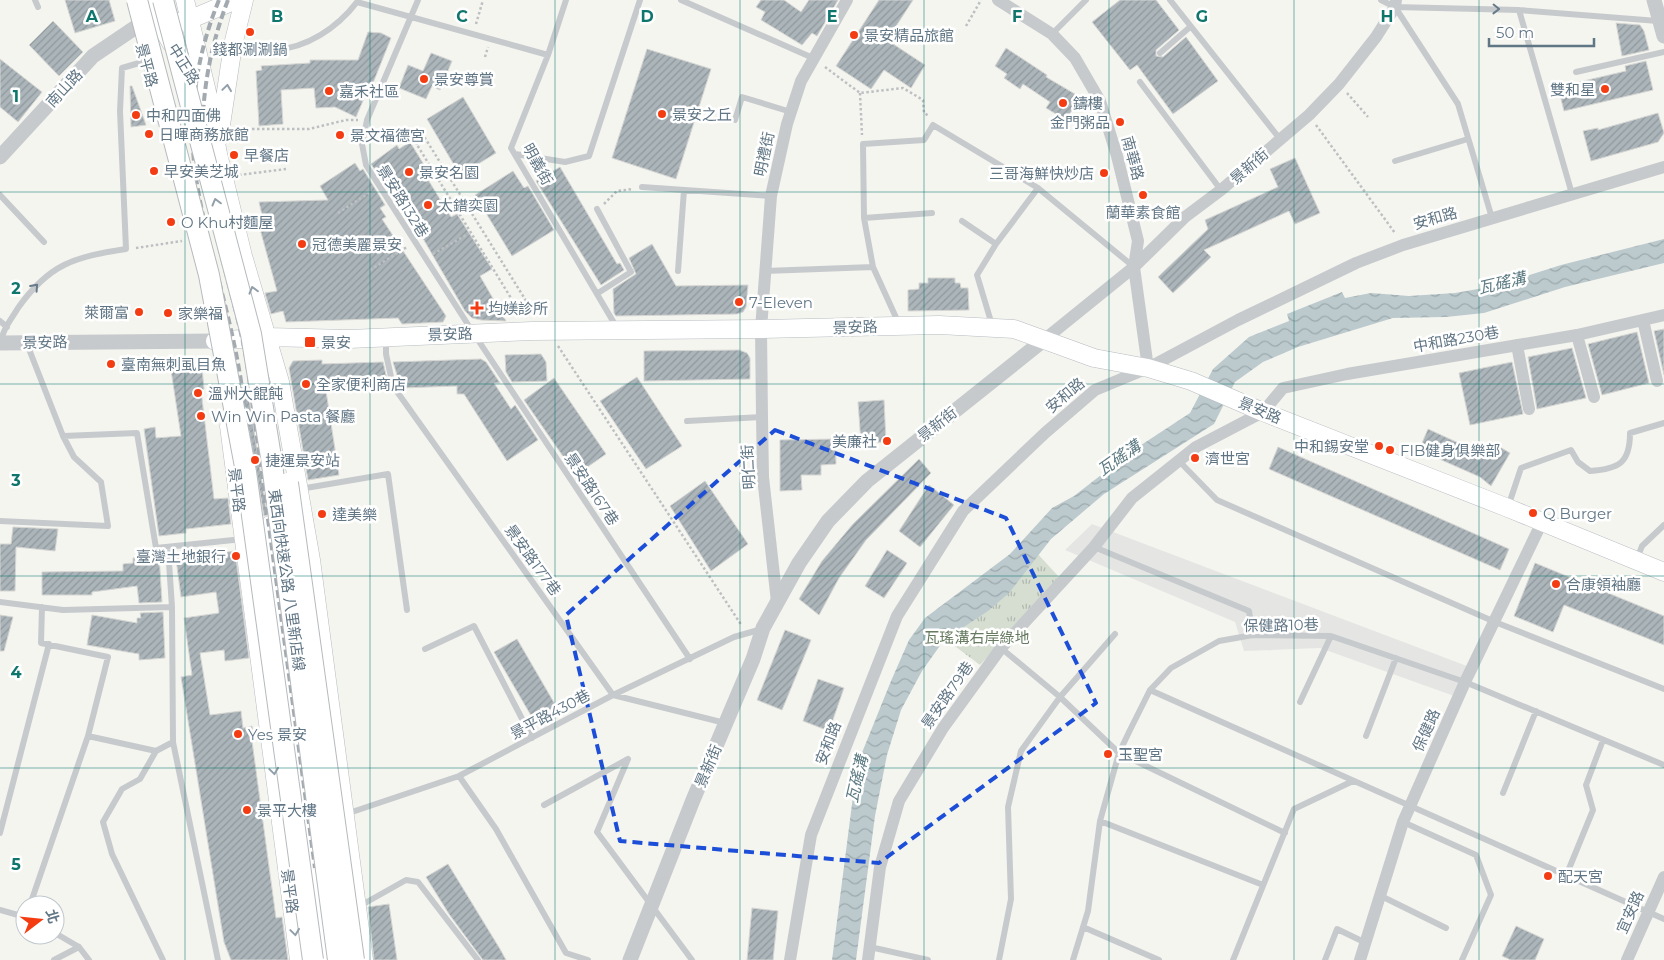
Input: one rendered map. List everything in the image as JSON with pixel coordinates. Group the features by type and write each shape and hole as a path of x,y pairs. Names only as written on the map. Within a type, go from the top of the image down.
{"highway":[{"name":"東西向快速公路 八里新店線","path":"137,0 209,275 246,472 314,960"},
{"name":"東西向快速公路 八里新店線","path":"157,10 259,336 271,457 338,960"},
{"path":"259,336 272,383 314,664 354,960"}],"main road":[{"path":"129,0 136,27"},
{"name":"景平路","path":"174,0 157,10 136,27 194,239 222,372 299,960"},
{"path":"185,0 191,20 218,154 225,176 259,336 280,382 299,489 346,814 356,908 364,960"},
{"name":"景平路","path":"157,10 191,20 236,0"},
{"path":"218,154 233,45 244,0"},
{"name":"中正路","path":"157,10 157,101"},
{"name":"中正路","path":"157,10 208,102"},
{"name":"景安路","path":"215,341 259,336 349,339 386,336 618,330 761,330 900,326 1014,329 1094,358 1148,368 1191,381 1263,412 1508,508 1664,572"},
{"name":"景平路","path":"259,336 253,386 326,960"}],"street":[{"name":"明禮街","path":"761,330 771,196 791,112 801,81 812,58 847,0"},
{"name":"南華路","path":"998,0 1052,34 1074,58 1100,101 1117,156 1138,242 1134,267 1148,368"},
{"path":"1654,0 1662,20 1664,36"},
{"name":"景新街","path":"630,960 763,628 799,563 828,521 867,481 1134,267 1185,217 1221,190 1309,115 1339,84 1376,37 1396,4"},
{"name":"南山路","path":"0,157 93,56 136,27"},
{"name":"安和路","path":"790,960 810,835 897,616 963,511 1045,433 1095,390 1148,368 1238,320 1339,271 1403,245 1664,167"},
{"name":"中和路230巷","path":"1263,412 1283,388 1347,374 1577,335 1664,315"},
{"path":"1643,320 1657,381"},
{"name":"明仁街","path":"761,330 763,477 777,602"},
{"path":"1577,335 1594,397"},
{"name":"景安路","path":"0,345 27,342 215,341"},
{"path":"1517,345 1529,409"},
{"name":"景安路79巷","path":"869,954 880,868 899,801 943,728 1001,648 1094,547 1132,498 1196,446 1263,412"},
{"name":"保健路","path":"1360,960 1364,942 1404,822 1465,682 1542,522"},
{"name":"宜安路","path":"1627,960 1664,877"}],"lane":[{"path":"35,0 38,7"},
{"name":"景安路132巷","path":"418,0 367,120 362,144 366,165 474,334"},
{"name":"明義街","path":"566,0 548,54 511,148 598,293 618,330"},
{"path":"515,154 565,162 589,156 640,0"},
{"path":"681,0 812,58"},
{"path":"1052,34 1086,0"},
{"path":"1170,0 1280,139"},
{"path":"1382,0 1396,4 1662,20"},
{"path":"233,45 272,50 292,47 316,37 344,19 357,2 548,54"},
{"path":"1396,4 1458,104 1492,218"},
{"path":"1519,10 1572,194"},
{"path":"1160,53 1190,27"},
{"path":"1576,72 1664,52"},
{"path":"0,345 7,327 32,289 47,274 77,260 126,249 120,111 122,68 146,61"},
{"path":"1140,82 1221,190"},
{"path":"735,120 742,98 791,112"},
{"path":"900,326 873,267 864,218 863,144 924,140 932,125 1038,188 1134,267"},
{"path":"1395,161 1468,139"},
{"path":"642,187 771,196"},
{"path":"992,327 976,275 996,244 1038,188"},
{"path":"678,270 684,190"},
{"path":"0,195 44,242"},
{"path":"598,209 631,272 598,293"},
{"path":"864,218 932,213"},
{"path":"962,221 996,244"},
{"path":"237,230 258,224"},
{"path":"765,271 873,267"},
{"path":"0,321 7,327"},
{"name":"景安路167巷","path":"474,334 690,658"},
{"name":"景安路177巷","path":"386,336 386,354 393,386 613,695"},
{"path":"0,522 108,526 101,482 74,457 63,436 27,342"},
{"path":"687,421 762,417"},
{"path":"1508,508 1510,496 1521,468 1571,450 1578,462 1590,472 1606,470 1622,463 1630,449 1630,433 1664,423"},
{"path":"63,436 137,432 156,548 243,539"},
{"path":"1179,461 1217,500 1495,622 1664,689"},
{"path":"299,489 388,474 407,610"},
{"path":"1636,562 1642,546 1664,525"},
{"path":"1094,547 1249,611 1254,635"},
{"path":"168,548 172,607 173,742 218,960"},
{"path":"0,602 63,610 172,607"},
{"path":"33,895 88,736 108,657 41,643 42,607"},
{"path":"425,649 474,626 532,738"},
{"name":"景平路430巷","path":"346,814 458,776 613,695 690,658 746,633 763,628"},
{"path":"999,960 1011,899 1008,807 1022,751 1060,697 1115,634"},
{"name":"保健路10巷","path":"1073,960 1088,911 1100,821 1119,753 1150,690 1170,668 1218,641 1254,635 1331,636 1465,682 1664,765"},
{"path":"1300,702 1331,636"},
{"path":"0,833 49,644"},
{"path":"1001,648 1060,697 1119,753 1285,833"},
{"path":"1366,736 1396,658"},
{"path":"1150,690 1648,911 1664,920"},
{"path":"613,695 726,724"},
{"path":"1504,793 1536,712"},
{"path":"88,736 156,751"},
{"path":"1566,876 1593,810 1586,784 1603,740"},
{"path":"163,960 112,854 102,822 122,789 140,779 156,751 173,742"},
{"path":"544,805 628,759 597,832 692,960"},
{"path":"458,776 496,829 566,953 588,960"},
{"path":"1233,960 1294,809 1354,781"},
{"path":"1100,821 1263,885"},
{"path":"1404,822 1476,855 1491,895 1462,960"},
{"path":"356,908 406,880 418,882 478,960"},
{"path":"1379,895 1446,928"},
{"path":"0,910 15,914"},
{"path":"1083,927 1159,960"},
{"path":"1325,960 1337,929 1364,942"},
{"path":"65,939 79,947 89,960"},
{"path":"54,960 79,947"},
{"path":"869,954 928,960"}],"path":[{"path":"474,33 483,0"},
{"path":"966,26 981,0"},
{"path":"812,58 860,93 903,88 923,100 924,112 934,120 932,125"},
{"path":"1339,84 1368,117"},
{"path":"860,93 863,144"},
{"path":"1309,115 1403,245"},
{"path":"220,129 309,129 346,120 367,120"},
{"path":"362,144 408,130 541,332 746,633"},
{"path":"416,144 425,138 533,312"},
{"path":"225,176 286,169"},
{"path":"338,214 379,186"},
{"path":"598,209 617,191 642,187"},
{"path":"425,258 468,234"},
{"path":"126,249 194,239"},
{"path":"370,270 415,242"}],"highlighted area":[{"path":"775,430 1006,518 1096,703 879,863 620,841 566,615"}],"shaded area":[{"path":"1092,524 1467,666 1454,696 1320,648 1244,651 1235,622 1065,550"}],"green space":[{"name":"瓦瑤溝右岸綠地","path":"1036,552 1059,577 980,665 944,638"}],"water":[{"name":"瓦磘溝","path":"1664,239 1664,263 1565,287 1484,313 1446,317 1393,318 1298,347 1263,362 1235,382 1214,424 1104,494 1051,539 1009,593 988,611 944,640 922,671 901,710 887,755 875,816 856,960 832,960 857,765 909,640 925,618 1010,554 1052,508 1074,496 1132,451 1190,413 1213,369 1249,337 1289,321 1287,314 1342,292 1345,298 1371,293 1409,296 1455,293 1495,286 1561,265"}],"building":[{"path":"65,0 109,0 115,21 75,33"},
{"path":"761,0 784,0 801,12 809,0 838,0 817,36 812,33 802,45 761,20 765,12 756,7"},
{"path":"879,0 913,0 887,40 925,65 911,88 884,70 871,89 836,66"},
{"path":"1120,0 1156,0 1179,30 1156,50 1156,56 1163,57 1186,37 1218,81 1173,114 1137,65 1130,70 1092,22"},
{"path":"53,21 83,52 59,76 29,45"},
{"path":"1616,23 1640,25 1644,31 1649,50 1622,56"},
{"name":"嘉禾社區","path":"368,32 381,33 391,38 373,83 371,82 356,117 335,107 316,108 314,88 281,90 283,124 259,126 256,71 262,70 261,66 310,63 310,60 358,60"},
{"path":"1006,48 1047,75 1046,77 1080,97 1066,120 1046,108 1050,102 1023,84 1020,89 1004,78 1007,74 995,66"},
{"name":"景安之丘","path":"647,49 711,69 676,179 612,158"},
{"name":"景安尊賞","path":"431,53 452,61 440,90 432,86 426,99 399,88 408,65 423,71"},
{"path":"0,59 42,92 18,122 0,107"},
{"name":"雙和星","path":"1646,61 1653,90 1564,111 1558,87 1626,71 1625,66"},
{"name":"中和四面佛","path":"130,86 132,86 146,125 131,127"},
{"path":"463,97 496,153 460,175 427,119"},
{"path":"1658,113 1664,133 1658,142 1591,161 1583,131 1598,128 1598,130"},
{"path":"410,142 426,168 422,170 451,217 457,214 492,269 480,276 506,321 472,318 465,311 421,235 429,231 405,192 394,199 371,164 397,145 399,149"},
{"path":"1295,158 1320,213 1295,224 1289,211 1204,250 1211,257 1173,293 1158,277 1208,229 1205,220 1278,187 1270,169"},
{"path":"355,163 360,171 363,169 385,205 380,208 386,217 382,219 446,316 443,322 402,324 398,318 286,322 283,311 271,314 265,293 277,291 260,229 263,223 257,219 263,219 259,202 328,200 320,186"},
{"path":"560,167 617,264 620,263 624,270 601,285 536,181"},
{"path":"513,171 524,188 528,186 554,230 512,256 475,195"},
{"path":"652,244 676,286 748,285 746,307 743,312 737,314 616,316 614,313 613,289 636,274 629,258"},
{"path":"928,278 955,278 955,283 960,283 961,288 968,288 969,310 908,311 908,290 919,289 919,283 928,283"},
{"path":"1664,329 1664,375 1654,331"},
{"path":"1637,332 1649,383 1602,395 1588,344"},
{"path":"1572,348 1586,398 1537,409 1528,357"},
{"path":"739,350 747,353 750,358 750,379 644,381 644,351"},
{"path":"541,354 546,362 547,381 512,382 506,372 505,355"},
{"path":"481,359 486,362 500,383 494,383 511,409 515,405 538,440 507,461 464,394 457,394 457,386 401,388 393,362"},
{"path":"322,360 322,364 383,362 389,388 326,391 339,475 308,480 289,368 293,361"},
{"path":"1512,362 1523,414 1470,425 1459,373"},
{"path":"202,367 204,389 201,390 214,499 228,498 231,524 186,529 186,533 159,536 144,429 155,427 156,438 181,436 171,370"},
{"path":"637,377 682,446 646,469 600,401"},
{"path":"554,378 606,454 576,475 524,400"},
{"path":"248,392 267,515 264,516 243,393"},
{"path":"884,400 886,442 861,443 858,402"},
{"path":"1428,429 1491,458 1498,446 1510,453 1491,486 1480,477 1419,450"},
{"path":"835,439 836,464 821,465 821,475 801,475 802,490 780,491 780,440"},
{"path":"1278,447 1509,549 1500,570 1269,469"},
{"path":"919,459 931,473 866,540 839,578 819,615 799,599 822,561 853,524"},
{"path":"705,481 748,544 711,571 670,506"},
{"path":"929,485 954,505 920,547 899,531"},
{"path":"13,527 58,529 55,551 16,547 15,591 0,591 0,544 11,544"},
{"path":"887,550 907,563 884,598 865,586"},
{"path":"235,551 249,658 225,661 224,650 200,653 210,715 241,711 243,728 252,726 254,741 252,741 276,918 282,917 288,960 231,960 224,942 181,677 192,675 184,618 219,613 216,592 181,597 176,559"},
{"path":"159,554 162,602 139,603 137,586 92,592 92,595 42,595 42,572 123,571 123,564 133,563 133,558"},
{"name":"合康領袖廳","path":"1535,563 1664,616 1664,645 1564,605 1553,632 1514,616"},
{"path":"163,612 165,658 139,660 139,654 87,645 92,615 137,623 137,618 141,618 140,613"},
{"path":"0,615 13,617 4,651 0,651"},
{"path":"785,630 811,640 782,710 757,700"},
{"path":"517,639 556,706 533,719 494,652"},
{"path":"818,679 844,688 829,731 803,721"},
{"path":"448,864 506,960 483,960 449,914 426,877"},
{"path":"389,904 397,960 374,960 368,907"},
{"path":"752,908 778,911 773,960 747,960"},
{"path":"1516,926 1544,939 1535,960 1511,960 1502,956"}],"railway":[{"path":"219,0 204,43 199,65 193,110 193,155 206,231 238,361 320,960"},
{"path":"228,0 213,47 208,72 203,121 204,170 212,216 247,363 315,868"}],"place":[{"name":"錢都涮涮鍋","path":"250,32"},
{"name":"景安精品旅館","path":"854,35"},
{"name":"景安尊賞","path":"424,79"},
{"name":"雙和星","path":"1605,89"},
{"name":"嘉禾社區","path":"329,91"},
{"name":"鑄樓","path":"1063,103"},
{"name":"景安之丘","path":"662,114"},
{"name":"中和四面佛","path":"136,115"},
{"name":"金門粥品","path":"1120,122"},
{"name":"日暉商務旅館","path":"149,134"},
{"name":"景文福德宮","path":"340,135"},
{"name":"早餐店","path":"234,155"},
{"name":"早安美芝城","path":"154,171"},
{"name":"景安名園","path":"409,172"},
{"name":"三哥海鮮快炒店","path":"1104,173"},
{"name":"蘭華素食館","path":"1143,195"},
{"name":"太鐠奕園","path":"428,205"},
{"name":"O Khu村麵屋","path":"171,222"},
{"name":"冠德美麗景安","path":"302,244"},
{"name":"7-Eleven","path":"739,302"},
{"name":"均媄診所","path":"477,308"},
{"name":"萊爾富","path":"139,312"},
{"name":"家樂福","path":"168,313"},
{"name":"景安","path":"310,342"},
{"name":"臺南無刺虱目魚","path":"111,364"},
{"name":"全家便利商店","path":"306,384"},
{"name":"溫州大餛飩","path":"198,393"},
{"name":"Win Win Pasta 餐廳","path":"201,416"},
{"name":"美廉社","path":"887,441"},
{"name":"中和錫安堂","path":"1379,446"},
{"name":"FIB健身俱樂部","path":"1390,450"},
{"name":"濟世宮","path":"1195,458"},
{"name":"捷運景安站","path":"255,460"},
{"name":"Q Burger","path":"1533,513"},
{"name":"達美樂","path":"322,514"},
{"name":"臺灣土地銀行","path":"236,556"},
{"name":"合康領袖廳","path":"1556,584"},
{"name":"Yes 景安","path":"238,734"},
{"name":"玉聖宮","path":"1108,754"},
{"name":"景平大樓","path":"247,810"},
{"name":"配天宮","path":"1548,876"}]}
